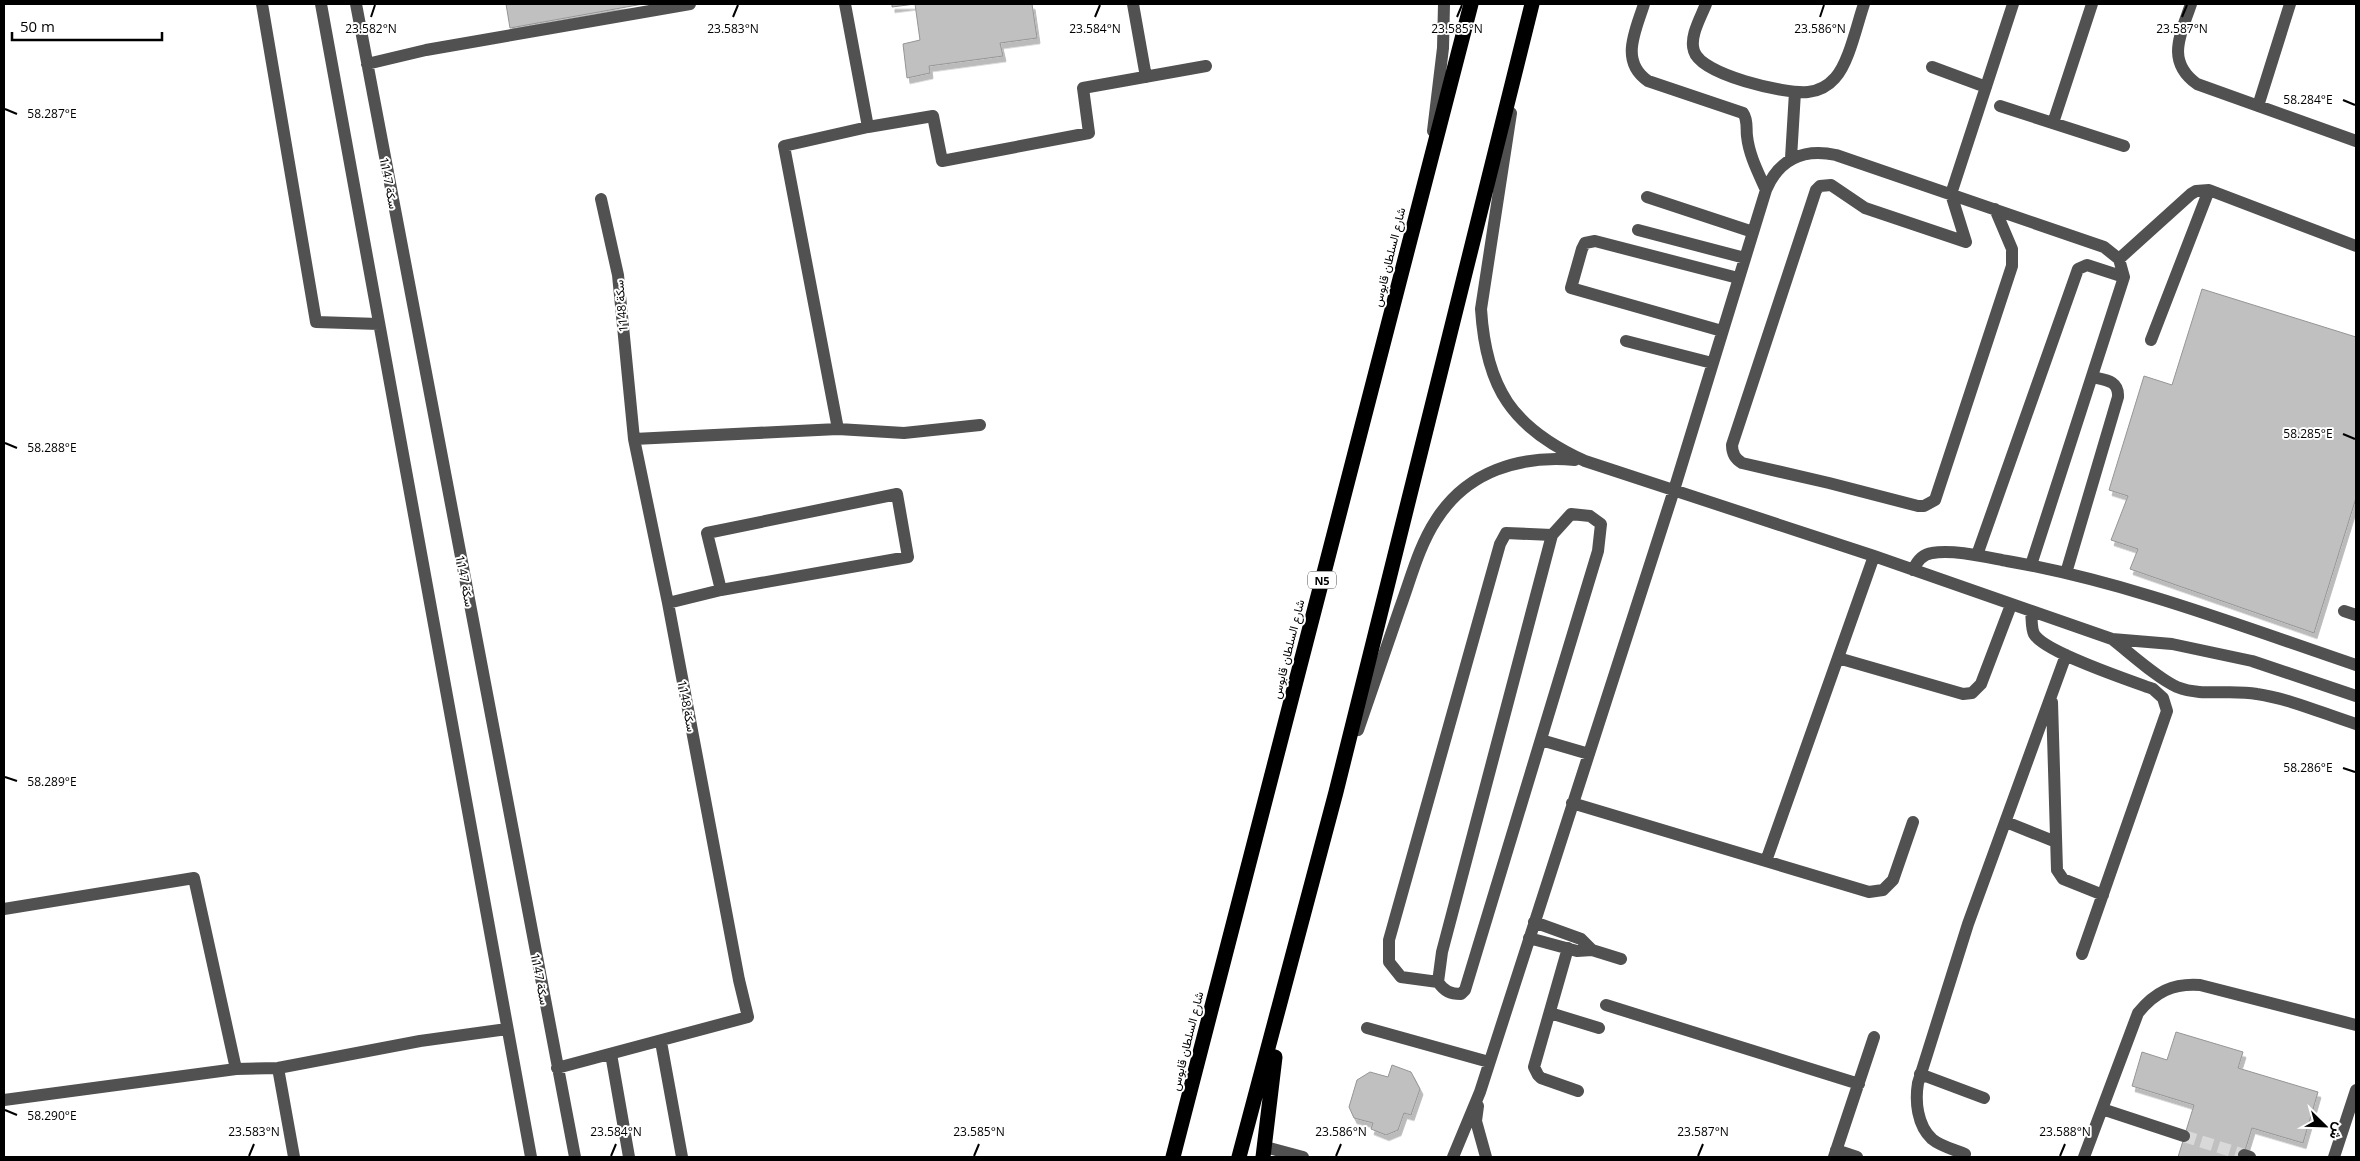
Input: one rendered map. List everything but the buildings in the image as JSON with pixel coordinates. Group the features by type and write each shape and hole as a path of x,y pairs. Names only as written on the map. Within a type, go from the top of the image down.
{"highway":[{"name":"شارع السلطان قابوس","path":"1173,1157 1471,4"},
{"path":"1239,1157 1280,1009 1336,792 1532,4"},
{"path":"1264,1152 1280,1009"}],"street":[{"path":"262,4 316,322 379,324"},
{"path":"321,4 531,1157"},
{"name":"سكة 1147","path":"356,4 575,1157"},
{"path":"367,64 426,50 690,4"},
{"path":"845,4 868,127"},
{"path":"1133,4 1146,77"},
{"path":"1428,166 1443,48 1444,4"},
{"path":"1644,4 1631,47 1632,60 1637,72 1648,80 1743,112 1751,156 1766,190"},
{"path":"1706,4 1692,43 1695,55 1699,61 1754,84 1795,92 1817,90 1835,78 1843,65 1864,4"},
{"path":"1995,209 2012,249 2012,266 1938,494 1930,504 1918,506 1742,463 1737,460 1732,450 1733,439 1813,194 1820,186 1830,185 1864,208 1966,242 1951,194 2013,4"},
{"path":"2053,123 2092,4"},
{"path":"2191,4 2177,49 2178,58 2184,72 2197,84 2356,141"},
{"path":"2258,106 2290,4"},
{"path":"1522,46 1481,309 1483,342 1491,373 1507,402 1528,428 1554,447 1584,461 1874,556 2112,639 2172,644 2252,661 2356,696"},
{"path":"838,429 784,146 868,127 933,116 942,161 1089,133 1083,88 1206,66"},
{"path":"1932,67 1986,87"},
{"path":"1791,158 1795,92"},
{"path":"2000,106 2124,146"},
{"path":"1453,1157 1480,1092 1674,490 1766,190 1779,168 1791,158 1806,153 1821,152 1836,155 2104,248 2119,259 2124,277 2031,565"},
{"path":"2151,340 2209,190"},
{"path":"2119,259 2191,194 2196,191 2209,190 2356,246"},
{"path":"1647,197 1753,232"},
{"name":"سكة 1148","path":"557,1068 661,1042 748,1017 737,970 668,603 634,440 618,275 601,199"},
{"path":"1638,230 1745,258"},
{"path":"1722,331 1570,288 1585,243 1595,241 1738,278"},
{"path":"1977,555 2078,269 2087,265 2124,277"},
{"path":"1626,341 1712,363"},
{"path":"2066,573 2118,397 2117,389 2112,382 2092,377"},
{"path":"634,440 838,429 904,433 980,425"},
{"path":"1336,792 1421,549 1436,519 1458,493 1486,474 1517,462 1551,458 1584,461"},
{"path":"668,603 721,590 908,557 897,494 707,533 721,590"},
{"path":"1571,514 1590,516 1602,524 1598,551 1541,740 1465,990 1461,994 1453,994 1442,989 1438,982 1442,952 1552,535 1571,514"},
{"path":"1438,982 1401,977 1389,962 1389,940 1500,544 1506,533 1552,535"},
{"path":"1913,570 1920,558 1932,553 1977,555 2031,565 2124,586 2356,664"},
{"path":"1766,861 1874,556"},
{"path":"1838,658 1963,694 1972,693 1980,684 2011,605"},
{"path":"2031,611 2034,635 2038,640 2066,655 2153,690 2163,698 2167,711 2082,954"},
{"path":"2344,611 2356,615"},
{"path":"2112,639 2158,676 2186,690 2242,692 2269,696 2356,724"},
{"path":"1965,1154 1933,1140 1923,1125 1917,1100 1920,1074 1968,924 2066,655"},
{"path":"2052,696 2056,842 2059,875 2063,879 2104,895"},
{"path":"1541,740 1589,754"},
{"path":"1572,804 1869,892 1876,892 1889,886 1893,880 1913,822"},
{"path":"2006,822 2056,842"},
{"path":"4,909 194,878 236,1069"},
{"path":"1534,922 1581,939 1592,950"},
{"path":"1529,938 1582,951 1592,950 1621,959"},
{"path":"1568,948 1535,1062 1535,1071 1541,1078 1578,1091"},
{"path":"2084,1157 2138,1013 2154,995 2176,986 2200,985 2356,1025"},
{"path":"1606,1006 1859,1084"},
{"path":"1550,1013 1599,1028"},
{"path":"4,1100 236,1069 278,1068 420,1041 507,1028"},
{"path":"1367,1028 1489,1062"},
{"path":"1857,1157 1835,1154 1874,1038"},
{"path":"661,1042 682,1157"},
{"path":"611,1054 628,1157"},
{"path":"278,1068 294,1157"},
{"path":"1920,1074 1984,1098"},
{"path":"2334,1157 2356,1090"},
{"path":"1480,1092 1476,1121 1486,1157"},
{"path":"2102,1109 2184,1136"},
{"path":"1264,1152 1303,1157"}],"tunnel":[{"path":"2184,1136 2244,1155"}]}
